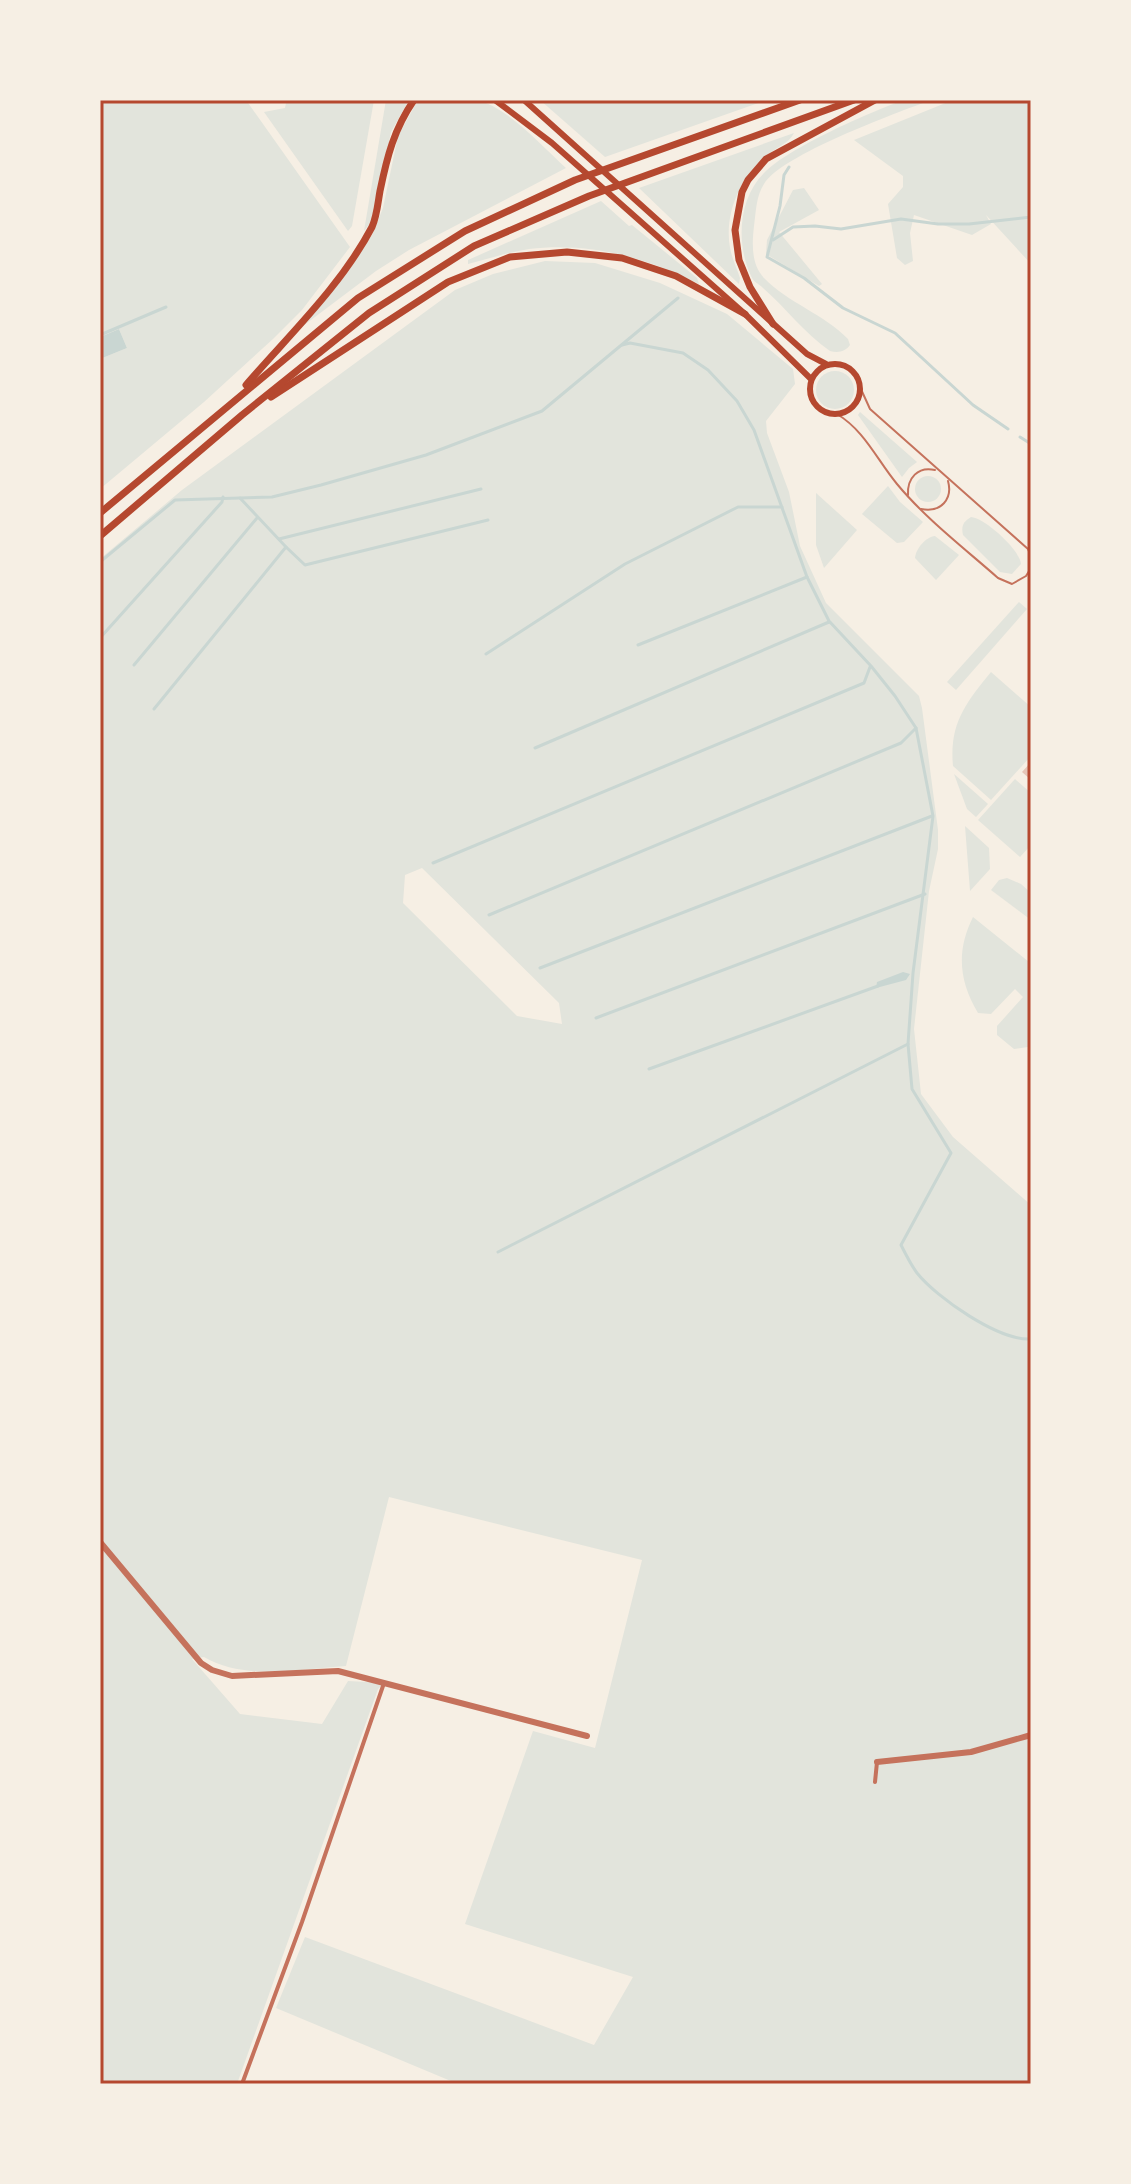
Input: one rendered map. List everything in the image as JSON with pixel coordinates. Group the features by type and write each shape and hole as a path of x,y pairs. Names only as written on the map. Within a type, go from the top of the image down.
{"highway":[{"path":"232,401 316,305 374,224 390,144 399,122 414,100"},
{"path":"100,513 358,298 465,231 575,180 800,100"},
{"path":"100,536 242,415 369,313 474,246 589,196 854,100"},
{"path":"773,324 750,287 739,260 735,230 742,192 766,159 875,100"},
{"path":"242,415 448,282 510,257 567,252 622,258 676,276 745,314"}],"main road":[{"path":"495,100 552,143 745,314 811,379"},
{"path":"524,100 807,354 826,364 838,363 853,370 860,396 854,406 837,414 820,410 809,392 811,379 826,364"}],"street":[{"path":"100,1542 201,1663 212,1670 232,1676 338,1671 587,1736"},
{"path":"242,2084 302,1922 384,1683"},
{"path":"875,1782 877,1762 971,1752 1031,1735"}],"lane":[{"path":"860,387 870,409 1028,549 1031,556"},
{"path":"837,414 855,425 920,509 998,578 1012,584 1026,576 1031,568"},
{"path":"909,496 911,478 918,471 928,468 938,470"},
{"path":"920,509 936,509 948,499 950,491 945,477"}],"shaded area":[{"path":"468,99 487,103 524,128 566,168 409,250 299,329 350,268 372,235 383,208 398,136 418,100"},
{"path":"100,100 246,100 350,247 302,310 273,339 100,489 100,359 127,348 119,329 100,337"},
{"path":"297,100 374,100 352,226 348,231 264,112 285,108 286,103"},
{"path":"386,100 409,100 391,132 373,219 364,231"},
{"path":"540,100 767,100 605,157"},
{"path":"904,100 931,100 841,136 792,160 764,184 759,194 753,240 757,266 774,287 828,322 848,339 850,345 846,349 830,351 752,278 743,250 745,209 755,184 776,163 830,132"},
{"path":"953,100 1031,100 1031,264 986,215 991,224 972,235 914,215 910,233 913,261 905,265 897,258 888,204 903,187 903,176 854,140"},
{"path":"794,133 756,166 736,198 729,222 729,235 739,284 639,188"},
{"path":"804,188 819,210 779,232 822,284 819,286 766,254 767,240 793,190"},
{"path":"601,201 697,278 699,284 638,259 574,248 529,249 468,264 468,260"},
{"path":"545,261 595,263 660,283 727,314 793,369 795,384 766,421 767,433 789,492 800,546 826,603 919,696 938,830 914,1029 921,1094 953,1137 1031,1205 1031,2084 458,2084 276,2008 305,1937 594,2045 633,1977 465,1924 533,1731 595,1748 642,1560 389,1497 346,1666 273,1672 237,1669 204,1657 192,1659 240,1714 322,1724 348,1681 384,1683 378,1689 237,2084 100,2084 100,559 182,490 455,290 493,274","holes":["422,868 559,1003 562,1024 517,1016 403,903 405,875"]},
{"path":"119,329 127,348 100,359 100,337"},
{"path":"835,371 848,377 854,390 848,403 835,409 822,403 816,390 822,377"},
{"path":"860,412 917,462 902,477 858,415"},
{"path":"928,476 937,480 941,489 937,498 928,502 919,498 915,489 919,480"},
{"path":"888,486 900,502 923,522 904,542 897,543 862,514"},
{"path":"816,493 857,530 824,568 816,545"},
{"path":"971,517 993,529 1015,551 1021,564 1012,574 1000,572 963,535 963,524"},
{"path":"935,536 959,555 936,580 915,558 922,544"},
{"path":"1019,602 1027,609 956,690 947,682"},
{"path":"991,672 1031,707 1031,756 991,800 953,766 952,751 961,715"},
{"path":"954,774 988,804 976,817 967,809"},
{"path":"1015,779 1031,793 1031,845 1020,857 978,820"},
{"path":"965,826 989,848 990,869 970,891"},
{"path":"1007,878 1031,893 1031,920 991,890 999,880"},
{"path":"973,917 1031,961 1031,1044 1028,1047 1014,1049 997,1035 997,1026 1023,997 1015,989 991,1014 978,1013 972,1001 964,978 962,954"},
{"path":"903,972 910,974 906,980 876,988 877,982"}],"building":[{"path":"1031,762 1031,780 1022,772"}],"waterway":[{"path":"789,167 784,175 767,257 804,278 843,308 895,333 973,405 1008,429"},
{"path":"773,240 793,227 841,229 901,219 969,224 1031,217"},
{"path":"100,562 175,500 272,497 426,455 542,411 678,298"},
{"path":"100,335 166,307"},
{"path":"622,345 630,343 683,353 708,370 737,401 754,430 807,577 829,621 871,666 916,728 933,816 913,973 908,1044 912,1089 951,1153 901,1245 917,1273 953,1305 1002,1333 1031,1339"},
{"path":"1020,437 1031,444"},
{"path":"279,539 481,489"},
{"path":"100,638 222,502 223,497"},
{"path":"154,709 286,547 240,498"},
{"path":"486,654 625,564 738,507 782,507"},
{"path":"134,665 257,518"},
{"path":"286,547 305,565 488,520"},
{"path":"638,645 807,577"},
{"path":"535,748 829,622"},
{"path":"433,863 864,683 870,667"},
{"path":"489,915 901,743 916,728"},
{"path":"540,968 932,816"},
{"path":"596,1018 925,894"},
{"path":"649,1069 878,986"},
{"path":"498,1252 908,1044"}]}
